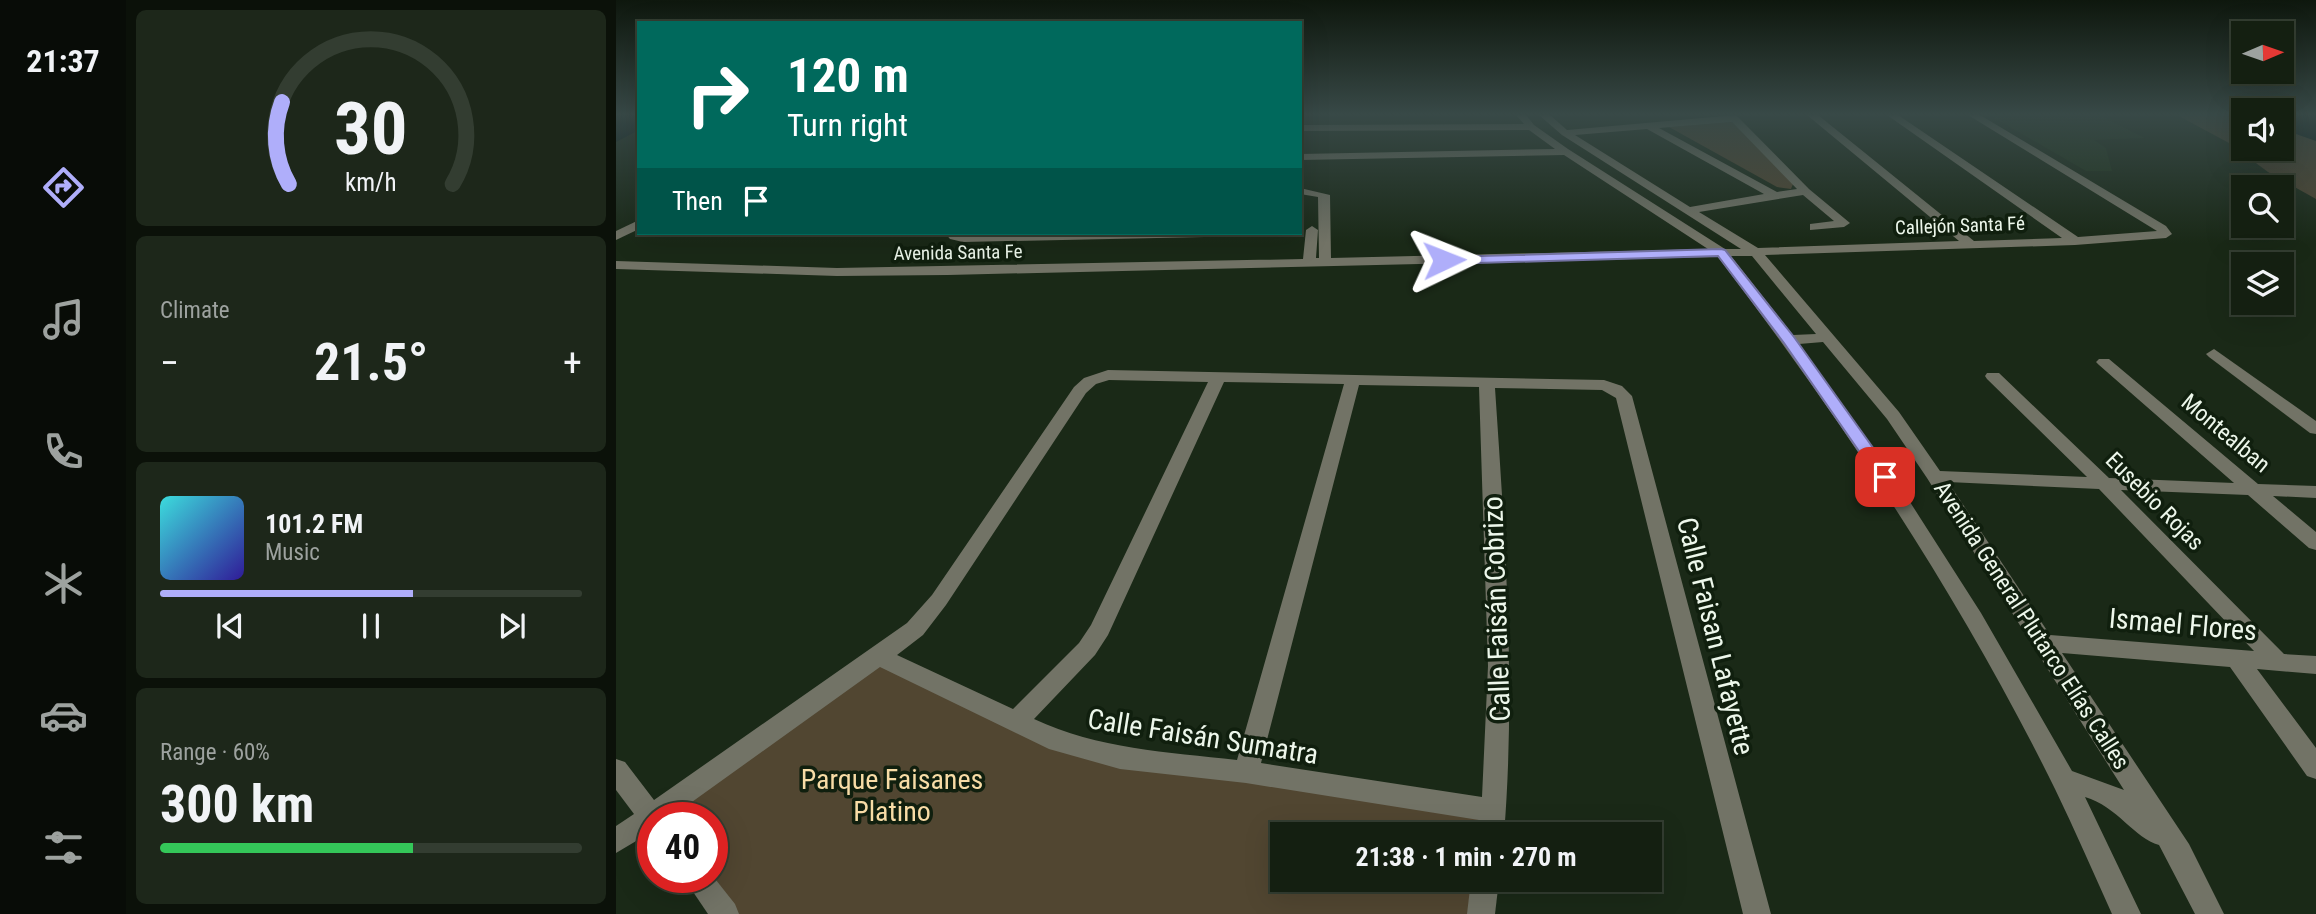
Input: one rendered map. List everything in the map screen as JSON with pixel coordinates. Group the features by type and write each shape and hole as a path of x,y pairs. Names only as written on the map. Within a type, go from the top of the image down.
{"street":[{"name":"Avenida General Plutarco Elías Calles","path":"1575,158 1721,252 1789,340 1892,488 1973,619 2064,781 2127,914"},
{"name":"Avenida General Plutarco Elías Calles","path":"1603,158 1755,252 1893,416 2179,853 2210,914"},
{"path":"1706,158 1774,195"},
{"path":"1772,158 1805,191 1843,223 1814,227"},
{"path":"1864,158 1970,244"},
{"path":"1954,158 2074,241"},
{"name":"Callejón Santa Fé","path":"1721,252 2074,241 2166,234 2162,229 2044,158"},
{"path":"1302,191 1324,195 1313,230 1309,262"},
{"path":"1690,210 1805,191"},
{"path":"616,236 637,225"},
{"path":"1313,230 1325,262"},
{"name":"Avenida Santa Fe","path":"616,265 887,272 1721,252"},
{"path":"1789,340 1829,337"},
{"path":"2214,354 2316,429"},
{"name":"Montealban","path":"2104,362 2316,543"},
{"path":"674,802 915,629 939,600 1080,390 1090,381 1108,375 1487,382"},
{"name":"Eusebio Rojas","path":"1993,376 2104,483 2279,663"},
{"path":"1016,722 1087,649 1100,629 1218,377"},
{"path":"1246,772 1353,379"},
{"name":"Calle Faisan Lafayette","path":"1487,382 1604,384 1616,388 1624,396 1757,914"},
{"name":"Calle Faisán Cobrizo","path":"1487,382 1501,741 1492,822"},
{"path":"1934,476 2316,492"},
{"name":"Ismael Flores","path":"2044,643 2316,665"},
{"name":"Calle Faisán Sumatra","path":"879,656 1058,742 1120,758 1246,772 1487,822"},
{"path":"2237,659 2316,768"},
{"path":"616,771 640,802"},
{"path":"2064,781 2094,786 2116,797 2179,853"},
{"path":"616,841 637,828"},
{"path":"1481,914 1484,892"},
{"path":"709,893 725,914"}],"shaded area":[{"path":"2063,158 2109,158 2112,171 2086,171"}],"green space":[{"path":"1724,158 1767,158 1793,184 1791,189 1777,187"},
{"path":"2294,158 2316,158 2316,199 2294,187 2294,175 2273,175 2253,161 2294,161"},
{"name":"Parque Faisanes Platino","path":"879,656 1058,742 1494,811 1493,822 1270,822 1270,892 1483,892 1480,914 725,914 718,893 728,893 728,802 673,802"}],"route":[{"path":"1444,260 1721,252 1789,340 1885,477"}]}
